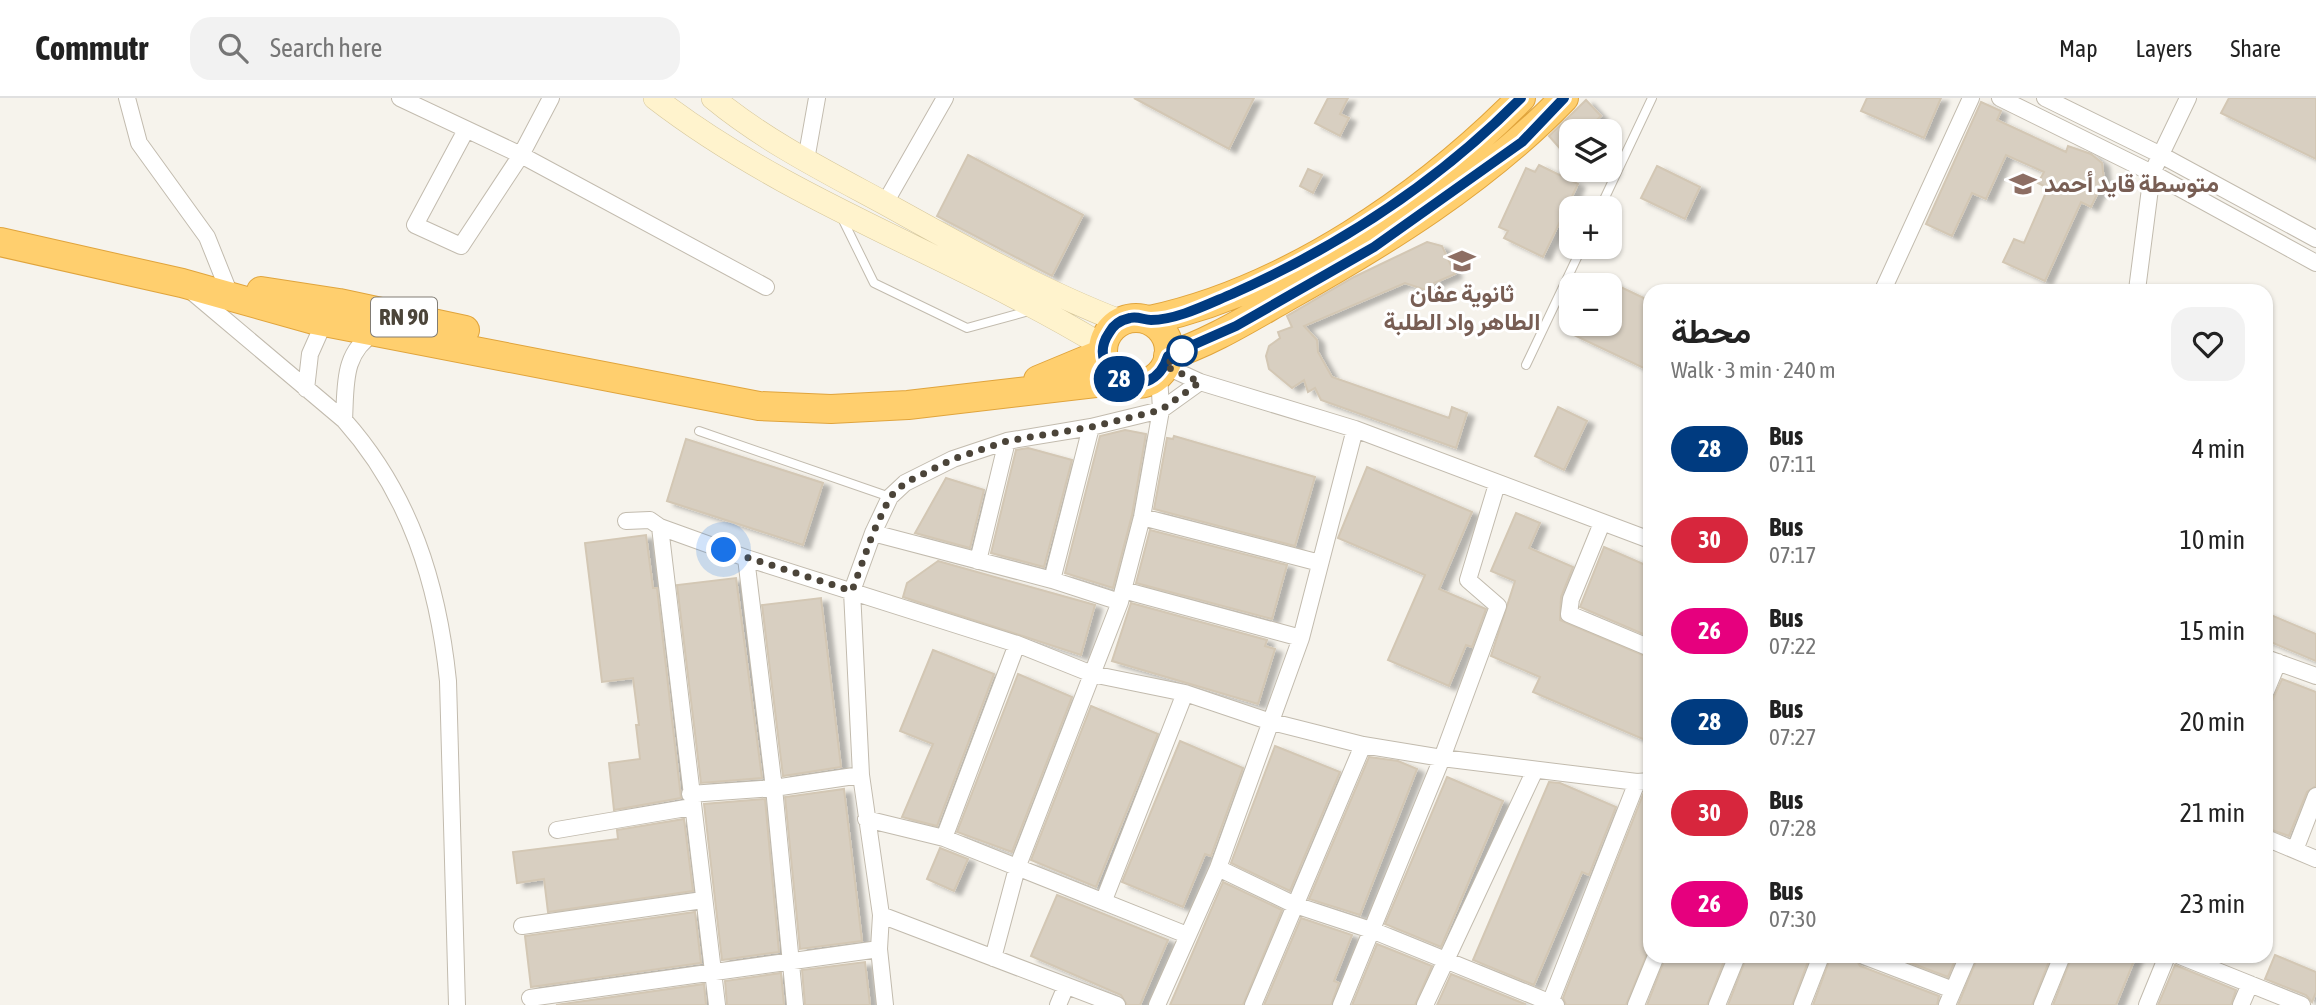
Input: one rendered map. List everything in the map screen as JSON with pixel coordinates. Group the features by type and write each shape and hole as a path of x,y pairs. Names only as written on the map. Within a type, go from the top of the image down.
{"highway":[{"path":"1521,98 1474,146 1420,188 1358,229 1278,273 1217,300 1150,320 1130,318 1121,321 1106,336 1103,349 1108,369 1121,380 1141,383 1164,365 1374,247 1522,142 1564,98"},
{"name":"RN 90","path":"0,242 331,312 531,345 621,377"},
{"name":"RN 90","path":"182,282 228,287 331,312 376,332 621,377 691,395 759,406 831,409 908,405 1121,380"},
{"path":"1150,320 1163,332 1164,365"},
{"name":"RN 90","path":"1010,391 1103,349"}],"street":[{"path":"127,98 139,143 207,237 228,287"},
{"path":"400,98 521,155 766,287"},
{"path":"466,130 415,225 461,246 521,155 551,98"},
{"path":"655,98 695,129 759,168 1038,308 1103,349"},
{"path":"713,98 735,116 806,160 1044,288 1121,321"},
{"path":"806,160 817,98"},
{"path":"885,203 945,98"},
{"path":"1886,284 1972,98"},
{"path":"2000,98 2152,173 2316,263"},
{"path":"2045,98 2161,155 2316,239"},
{"path":"2138,284 2152,173 2188,98"},
{"path":"182,282 344,420 387,474 408,516 436,596 444,638 448,681 453,948 457,1005"},
{"path":"306,389 310,354 331,312"},
{"path":"344,420 350,358 366,338 376,332"},
{"path":"993,958 1017,868 1122,596 1142,517 1161,410 1164,365 1200,382 1355,429 1643,538"},
{"path":"885,1005 879,949 881,915 860,775 852,591 873,533 890,497 905,483 953,459 1007,441 1091,427 1161,410 1200,382"},
{"path":"1052,580 1091,427"},
{"path":"1157,1005 1218,868 1268,721 1301,638 1355,429"},
{"path":"978,561 1007,441"},
{"path":"1341,1005 1374,931 1498,606 1468,580 1497,484"},
{"path":"1142,517 1320,563"},
{"path":"626,521 650,520 660,527 746,558 1017,644 1092,674 1185,693 1268,721 1363,745 1442,758 1643,781"},
{"path":"1602,523 1571,599 1569,614 1643,645"},
{"path":"660,527 717,1005"},
{"path":"873,533 1052,580 1301,638"},
{"path":"746,558 774,788 795,1005"},
{"path":"944,838 1017,644"},
{"path":"2273,660 2316,676"},
{"path":"1104,900 1185,693"},
{"path":"1253,1005 1363,745"},
{"path":"1425,1005 1535,770"},
{"path":"558,830 691,801 860,775"},
{"path":"1218,868 1295,905 1374,931 1553,1004 1643,783"},
{"path":"2295,850 2316,796"},
{"path":"866,819 944,838 1187,935"},
{"path":"2273,841 2316,859"},
{"path":"522,926 703,900"},
{"path":"881,915 1117,1005"},
{"path":"530,998 879,949"},
{"path":"1636,1005 1653,963"},
{"path":"1717,1005 1734,963"},
{"path":"1802,1005 1818,963"},
{"path":"1878,963 1950,998 1965,963"},
{"path":"2042,1005 2059,963"},
{"path":"2147,1005 2164,963"},
{"path":"2198,963 2302,1005"},
{"path":"2241,1005 2250,984"},
{"path":"1058,1005 1066,986"}],"lane":[{"path":"1606,196 1652,98"},
{"path":"837,207 874,283 967,328 1038,308"},
{"path":"1526,365 1576,259"},
{"path":"699,431 890,497"}],"building":[{"path":"1134,98 1254,98 1229,149"},
{"path":"1328,98 1348,98 1340,114 1349,118 1340,136 1315,123"},
{"path":"1867,98 1941,98 1924,138 1861,111"},
{"path":"2229,98 2316,98 2316,159 2221,113"},
{"path":"1586,100 1601,116 1598,119 1566,119"},
{"path":"1981,102 2001,111 1997,120 2066,152 2068,146 2091,154 2102,163 2104,180 2091,207 2081,202 2045,281 2003,262 2014,239 2024,243 2048,188 2038,183 2044,172 2006,155 1986,199 1972,193 1952,236 1926,224"},
{"path":"1559,126 1559,147 1549,136"},
{"path":"968,155 1083,215 1052,276 937,216"},
{"path":"1539,165 1559,175 1559,182 1578,184 1572,196 1559,196 1559,224 1543,257 1504,238 1508,231 1499,227 1526,168 1535,172"},
{"path":"1657,166 1700,187 1685,219 1641,198"},
{"path":"1308,169 1322,175 1313,193 1300,186"},
{"path":"1427,242 1442,246 1455,274 1434,283 1432,292 1405,283 1304,326 1317,340 1318,352 1332,377 1449,418 1452,407 1467,413 1456,448 1321,400 1315,388 1308,392 1304,380 1292,388 1269,369 1266,356 1269,346 1280,338 1278,332 1292,327 1287,316 1354,277"},
{"path":"1622,288 1643,298 1643,368 1576,336 1622,336"},
{"path":"1558,407 1587,421 1564,470 1535,456"},
{"path":"1125,430 1146,434 1132,515 1113,588 1065,573 1100,436"},
{"path":"1174,436 1315,477 1295,546 1154,509 1167,438 1173,439"},
{"path":"686,439 823,483 803,545 667,501"},
{"path":"1028,448 1072,460 1044,567 991,553 1016,450"},
{"path":"1367,467 1472,512 1439,589 1486,609 1472,647 1466,645 1449,686 1388,660 1425,575 1338,538"},
{"path":"946,478 984,490 970,548 915,533"},
{"path":"1516,513 1540,523 1529,548 1573,567 1561,597 1560,620 1643,655 1643,739 1533,692 1540,677 1491,656 1515,581 1491,571"},
{"path":"1150,530 1287,565 1272,619 1136,583"},
{"path":"646,535 653,588 657,588 681,798 614,810 609,763 640,759 636,725 639,725 633,678 602,682 585,543"},
{"path":"1604,547 1643,564 1643,634 1580,607"},
{"path":"938,561 1095,605 1081,655 903,597 907,583"},
{"path":"736,578 762,778 701,783 677,585"},
{"path":"821,598 841,767 783,776 762,605"},
{"path":"1131,603 1267,640 1265,646 1275,649 1258,704 1112,661"},
{"path":"2273,616 2316,634 2316,661 2273,643"},
{"path":"933,650 994,674 937,826 902,817 933,744 900,731"},
{"path":"1018,674 1072,697 1012,852 957,832"},
{"path":"2282,679 2316,692 2316,786 2307,792 2289,836 2273,830 2273,699"},
{"path":"1091,706 1158,734 1096,887 1031,860"},
{"path":"1180,741 1243,768 1211,856 1205,854 1183,907 1122,882"},
{"path":"1275,746 1340,772 1290,891 1231,863"},
{"path":"1369,757 1398,761 1417,769 1360,915 1309,899"},
{"path":"1447,777 1503,801 1441,947 1385,924"},
{"path":"1549,782 1560,783 1616,807 1589,875 1582,872 1534,985 1473,960"},
{"path":"844,789 862,941 800,949 785,797"},
{"path":"1643,795 1643,963 1626,1005 1566,1005 1563,998"},
{"path":"765,799 779,952 722,960 704,804"},
{"path":"684,819 693,891 548,912 544,879 517,883 513,852 618,839 617,830"},
{"path":"940,848 968,859 954,891 927,879"},
{"path":"1223,882 1282,910 1243,1005 1170,1005"},
{"path":"1057,895 1168,940 1140,1005 1127,1005 1121,995 1031,956"},
{"path":"695,912 701,963 531,987 525,936"},
{"path":"1301,918 1352,935 1334,981 1339,983 1331,1005 1264,1005"},
{"path":"1377,944 1432,966 1415,1005 1352,1005"},
{"path":"2275,955 2316,972 2316,992 2312,1002 2306,995 2265,979"},
{"path":"865,962 870,1005 805,1005 802,970"},
{"path":"1663,963 1723,963 1707,1005 1647,1005"},
{"path":"1744,963 1807,963 1792,1005 1728,1005"},
{"path":"1828,963 1858,963 1939,996 1937,1005 1813,1005"},
{"path":"1911,963 1954,963 1948,977"},
{"path":"1975,963 2048,963 2032,1005 1958,1005"},
{"path":"2069,963 2133,963 2116,1005 2053,1005"},
{"path":"2175,965 2236,990 2231,1005 2158,1005"},
{"path":"781,973 784,1005 727,1005 725,981"},
{"path":"1451,974 1525,1004 1525,1005 1437,1005"},
{"path":"704,984 706,1005 556,1005"}],"bus line":[{"name":"28","path":"1521,98 1474,146 1420,188 1358,229 1290,268 1175,315 1150,320 1130,318 1121,321 1112,327 1103,346 1108,369 1121,380 1130,383 1151,380 1165,366 1168,356 1236,326 1374,247 1439,203 1480,170 1522,142 1564,98"}],"place":[{"name":"متوسطة قايد أحمد","path":"2023,184"},
{"name":"ثانوية عفان الطاهر واد الطلبة","path":"1462,261"}],"route":[{"path":"724,550 852,591 873,533 890,497 905,483 953,459 1007,441 1091,427 1161,410 1200,382 1165,366 1182,351"}]}
